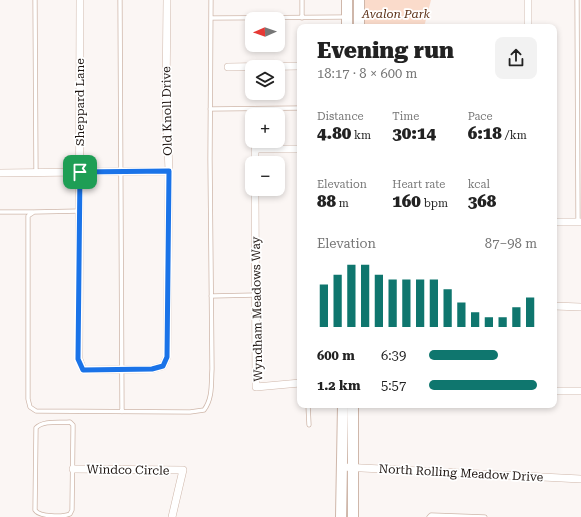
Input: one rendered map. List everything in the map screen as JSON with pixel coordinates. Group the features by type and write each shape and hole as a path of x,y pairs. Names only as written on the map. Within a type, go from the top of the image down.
{"main road":[{"path":"347,0 347,22"},
{"path":"359,0 359,24"},
{"path":"341,517 343,408"},
{"path":"353,408 353,517"}],"street":[{"name":"Sheppard Lane","path":"80,0 78,359 83,370 122,370"},
{"name":"Old Knoll Drive","path":"122,370 152,369 163,366 167,357 169,171 166,100 167,0"},
{"path":"528,0 528,24"},
{"path":"228,67 297,66"},
{"path":"255,156 255,149 297,149"},
{"path":"0,173 169,171"},
{"name":"Wyndham Meadows Way","path":"255,196 256,387 297,383"},
{"path":"557,222 580,222"},
{"path":"557,306 581,307"},
{"path":"557,390 581,391"},
{"name":"North Rolling Meadow Drive","path":"342,467 581,478"},
{"name":"Windco Circle","path":"73,469 183,470 172,517"}],"lane":[{"path":"35,0 36,173"},
{"path":"120,0 122,412"},
{"path":"34,212 28,216 28,399 30,408 36,411 122,412 190,412 204,410 211,398 212,369 210,108 211,0"},
{"path":"302,0 302,18"},
{"path":"577,0 580,222"},
{"path":"211,18 302,18 347,22"},
{"path":"210,108 297,108"},
{"path":"0,212 80,211"},
{"path":"211,296 256,295"},
{"path":"308,408 308,425"},
{"path":"43,423 72,423 74,430 73,469 72,510 70,514 64,517 44,516 37,513 35,434 38,425 43,423"},
{"path":"429,517 431,515 485,517"}],"green space":[{"name":"Avalon Park","path":"361,0 431,0 425,24 361,24"}],"route":[{"path":"169,171 167,357 163,366 152,369 83,370 80,364 78,359 80,172 169,171"}]}
